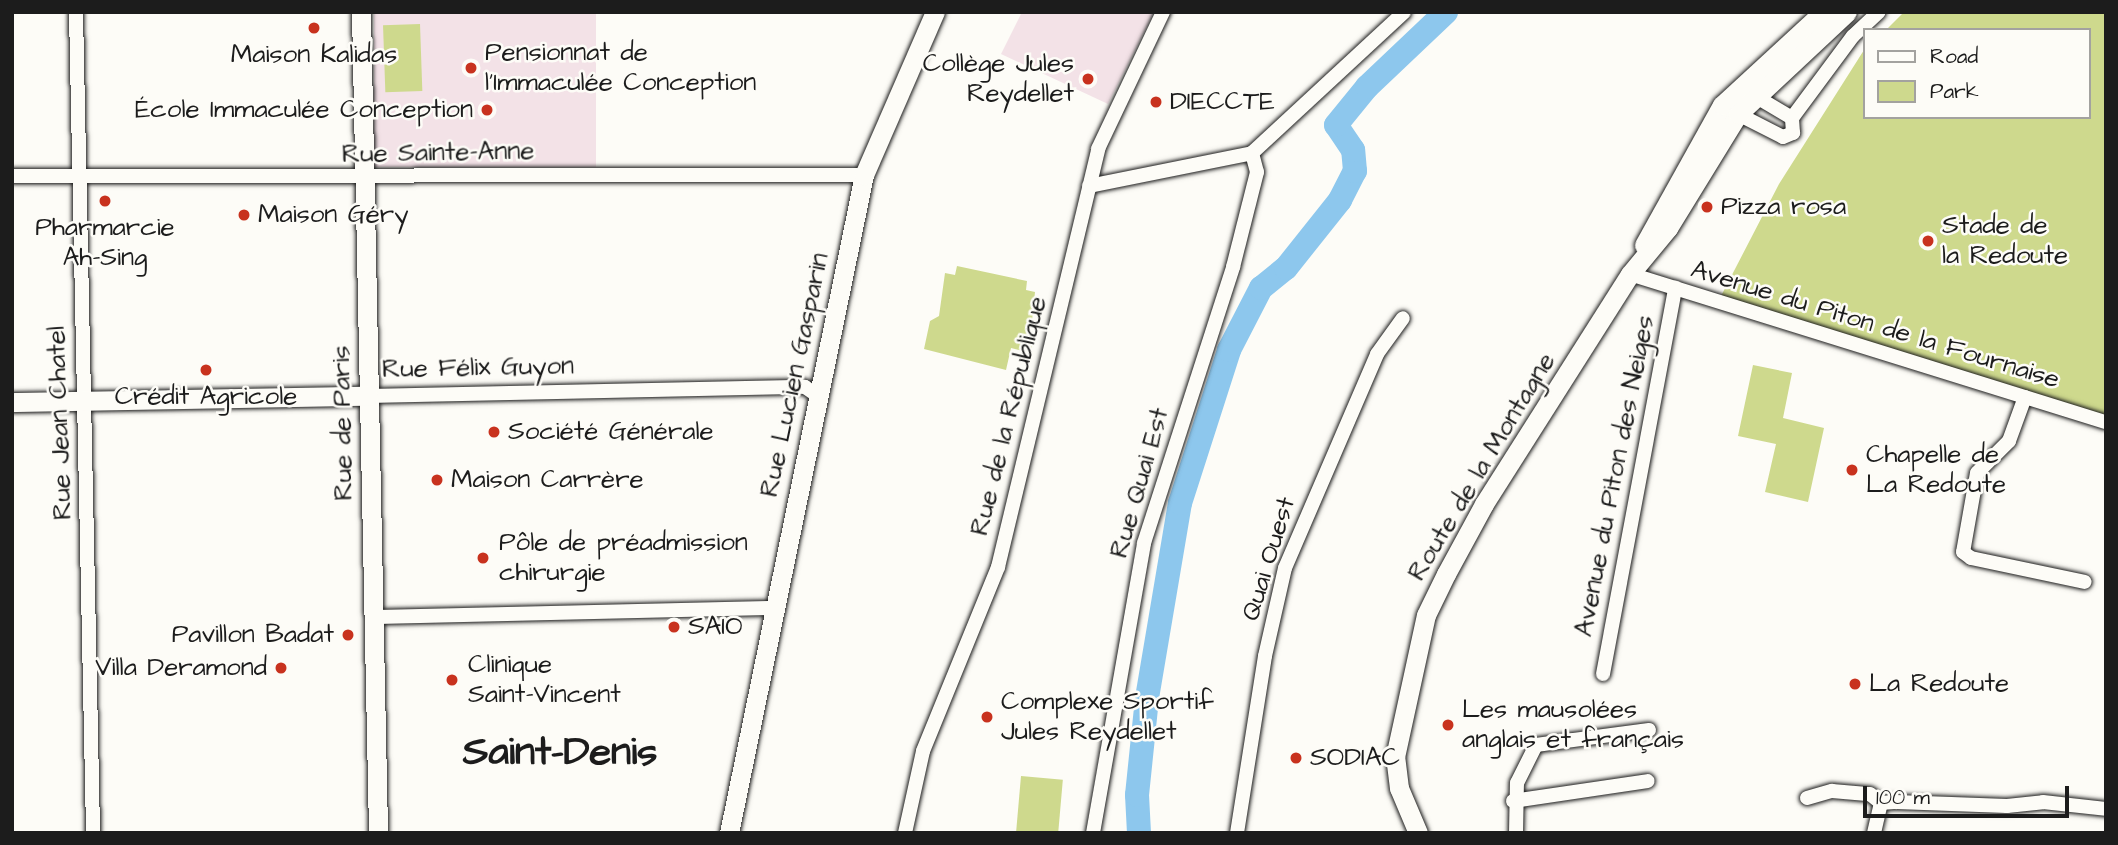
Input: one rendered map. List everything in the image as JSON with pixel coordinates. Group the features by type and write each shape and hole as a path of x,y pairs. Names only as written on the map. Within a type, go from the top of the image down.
{"main road":[{"name":"Rue de Paris","path":"361,12 378,833"},
{"name":"Rue Lucien Gasparin","path":"729,833 772,608 864,175 935,12"},
{"name":"Route de la Montagne","path":"1418,833 1399,788 1395,757 1426,615 1484,504 1634,268 1668,228 1730,109 1823,12"},
{"name":"Route de la Montagne","path":"1747,91 1847,12"},
{"name":"Rue Félix Guyon","path":"12,402 368,396"}],"street":[{"name":"Rue Jean Chatel","path":"76,12 93,833"},
{"name":"Rue de la République","path":"905,833 923,751 998,567 1089,186 1108,120 1163,12"},
{"path":"1089,186 1252,153 1404,12"},
{"path":"1730,109 1783,137 1793,133 1792,118 1853,36 1879,12"},
{"path":"1747,91 1792,118"},
{"name":"Rue Quai Est","path":"1093,833 1144,543 1233,267 1257,172 1252,153"},
{"name":"Rue Sainte-Anne","path":"12,176 365,178 864,175"},
{"name":"Avenue du Piton de la Fournaise","path":"1634,268 1675,288 2106,422"},
{"name":"Avenue du Piton des Neiges","path":"1603,674 1675,288"},
{"name":"Quai Ouest","path":"1237,833 1265,656 1285,568 1377,354 1403,318"},
{"name":"Rue Félix Guyon","path":"368,396 805,387 817,395"},
{"path":"2025,397 2009,441 1977,473 1963,552 1971,558 2085,582"},
{"path":"373,617 772,608"},
{"path":"1516,833 1513,801 1522,768 1536,745 1649,730"},
{"path":"1513,801 1648,781"},
{"path":"1807,798 1832,791 1871,794 1881,803 2007,806 2043,802 2106,809"},
{"path":"1874,833 1881,803"}],"shaded area":[{"name":"École Immaculée Conception","path":"374,12 596,12 596,167 374,167"},
{"name":"Collège Jules Reydellet","path":"1022,12 1154,12 1108,104 1001,54"}],"green space":[{"name":"Stade de la Redoute","path":"1904,12 2106,12 2106,417 1720,298 1779,184 1862,53 1862,119 2090,119 2090,28 1888,28"},
{"path":"420,24 422,91 385,92 383,25"},
{"path":"957,266 1027,281 1026,290 1035,292 1031,331 1036,333 1030,353 1011,348 1006,370 924,349 930,321 939,316 945,273 955,275"},
{"path":"1753,365 1792,373 1783,418 1824,428 1808,502 1765,492 1776,444 1738,436"},
{"path":"1021,776 1063,780 1058,833 1016,833"}],"waterway":[{"path":"1139,833 1137,795 1147,698 1180,503 1229,350 1261,288 1286,268 1340,200 1355,171 1353,150 1336,125 1367,87 1446,12"}],"place":[{"name":"Maison Kalidas","path":"314,28"},
{"name":"Pensionnat de l'Immaculée Conception","path":"471,68"},
{"name":"Collège Jules Reydellet","path":"1088,79"},
{"name":"DIECCTE","path":"1156,102"},
{"name":"École Immaculée Conception","path":"487,110"},
{"name":"Pharmarcie Ah-Sing","path":"105,201"},
{"name":"Pizza rosa","path":"1707,207"},
{"name":"Maison Géry","path":"244,215"},
{"name":"Stade de la Redoute","path":"1928,241"},
{"name":"Crédit Agricole","path":"206,370"},
{"name":"Société Générale","path":"494,432"},
{"name":"Chapelle de La Redoute","path":"1852,470"},
{"name":"Maison Carrère","path":"437,480"},
{"name":"Pôle de préadmission chirurgie","path":"483,558"},
{"name":"SAIO","path":"674,627"},
{"name":"Pavillon Badat","path":"348,635"},
{"name":"Villa Deramond","path":"281,668"},
{"name":"Clinique Saint-Vincent","path":"452,680"},
{"name":"La Redoute","path":"1855,684"},
{"name":"Complexe Sportif Jules Reydellet","path":"987,717"},
{"name":"Les mausolées anglais et français","path":"1448,725"},
{"name":"SODIAC","path":"1296,758"}],"district":[{"name":"Saint-Denis","path":"560,753"}]}
